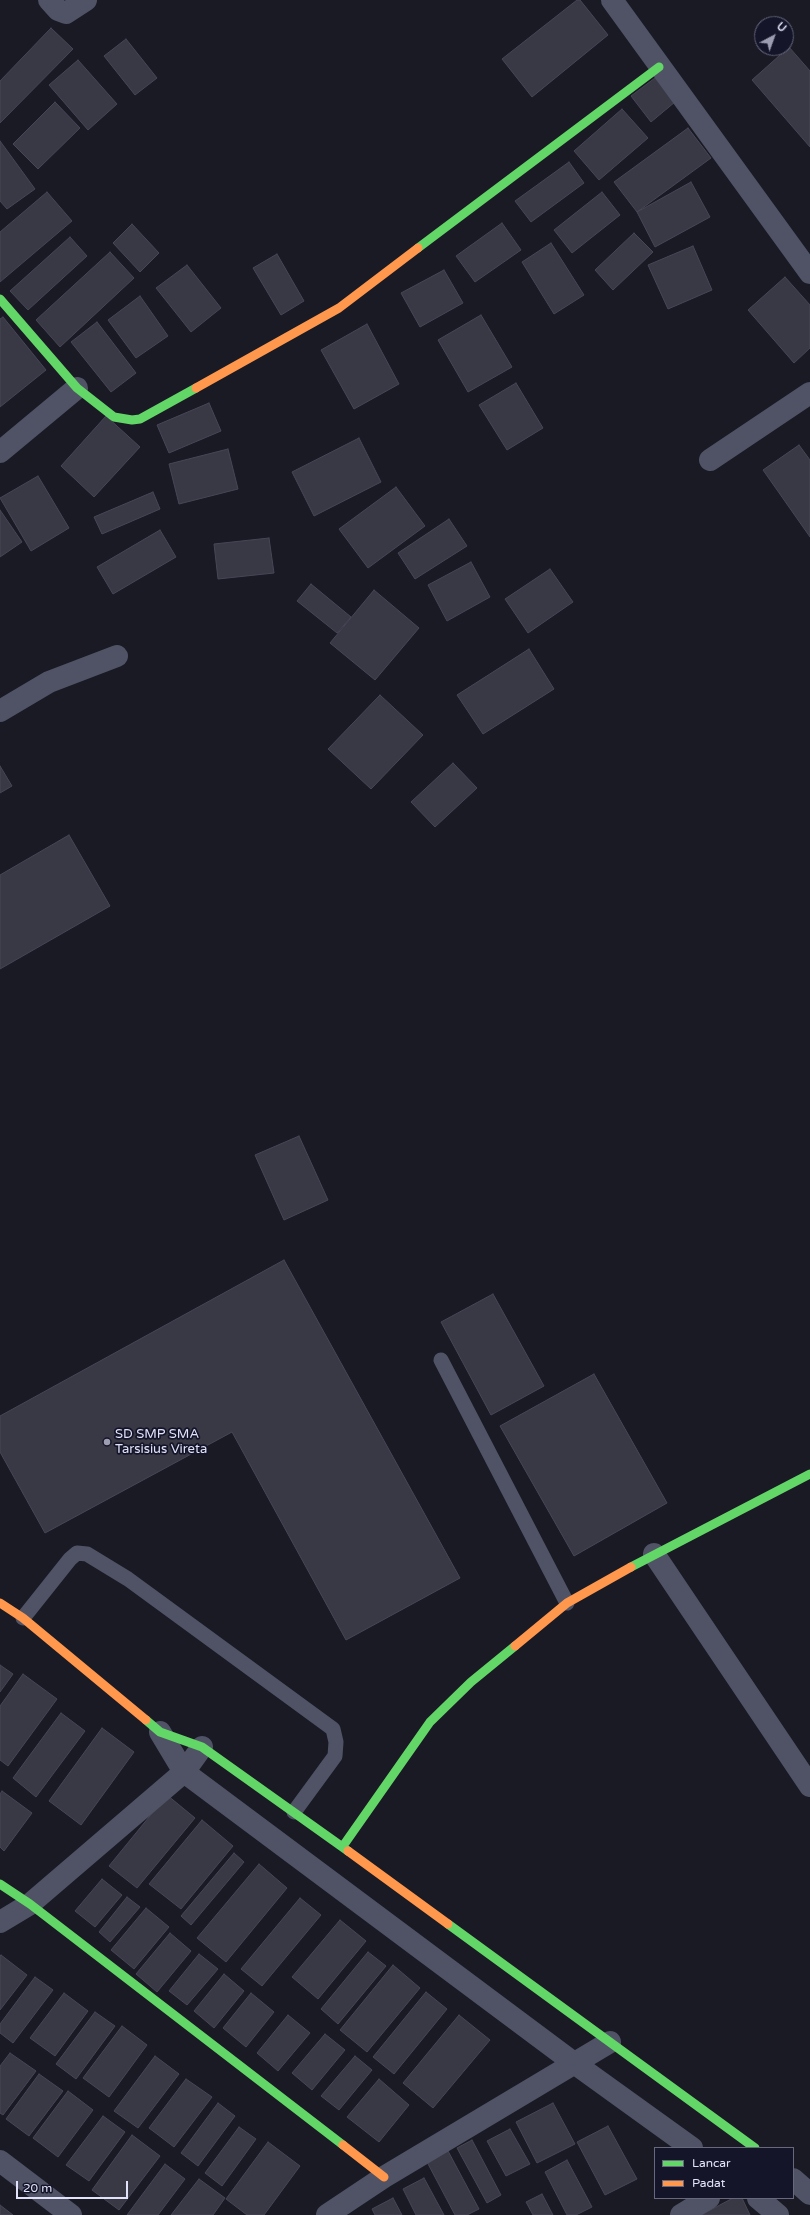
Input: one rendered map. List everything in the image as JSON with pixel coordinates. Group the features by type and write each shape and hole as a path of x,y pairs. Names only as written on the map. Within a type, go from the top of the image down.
{"street":[{"path":"49,0 58,10 66,13 86,0"},
{"path":"612,0 659,67 810,273"},
{"path":"0,299 78,388 114,417 132,420 150,414 339,308 659,67"},
{"path":"0,452 78,388"},
{"path":"710,460 810,393"},
{"path":"0,711 49,682 117,656"},
{"path":"343,1846 430,1722 471,1682 567,1603 654,1554 810,1474"},
{"path":"654,1554 810,1786"},
{"path":"0,1603 23,1618 160,1732 184,1772 574,2063 691,2147"},
{"path":"160,1732 202,1747 343,1846 754,2147"},
{"path":"0,1922 30,1904 184,1772 202,1747"},
{"path":"0,1884 30,1904 384,2177"},
{"path":"327,2215 384,2177 610,2042"},
{"path":"0,2161 71,2215"},
{"path":"794,2180 810,2194"},
{"path":"681,2215 707,2199"},
{"path":"759,2199 778,2215"}],"lane":[{"path":"441,1360 567,1603"},
{"path":"23,1618 70,1559 77,1553 87,1554 128,1579 333,1729 336,1742 335,1756 294,1812"}],"building":[{"path":"577,0 580,0 608,35 532,97 502,59"},
{"path":"51,28 73,49 0,123 0,81"},
{"path":"126,39 157,78 135,95 104,56"},
{"path":"794,53 810,71 810,147 752,80 779,56 794,56"},
{"path":"78,60 117,104 88,130 49,85"},
{"path":"655,78 675,102 651,122 631,96"},
{"path":"55,102 80,128 38,169 13,144"},
{"path":"622,109 648,138 599,180 574,151"},
{"path":"688,128 711,158 637,212 614,182"},
{"path":"0,141 35,189 7,209 0,201"},
{"path":"569,162 584,183 531,222 515,201"},
{"path":"691,182 710,217 655,247 637,212"},
{"path":"47,192 72,221 0,282 0,232"},
{"path":"602,192 620,215 572,253 554,230"},
{"path":"502,223 521,250 475,282 456,256"},
{"path":"132,224 159,253 140,272 113,243"},
{"path":"634,233 653,252 613,290 595,270"},
{"path":"70,237 87,256 28,310 10,291"},
{"path":"551,243 584,295 554,314 522,262"},
{"path":"693,246 712,290 668,309 648,265"},
{"path":"110,252 134,278 60,347 36,320"},
{"path":"277,254 304,301 281,315 253,268"},
{"path":"187,265 221,308 191,332 156,288"},
{"path":"444,270 463,303 420,327 401,293"},
{"path":"785,277 810,305 810,348 794,363 748,310"},
{"path":"140,296 168,336 136,358 108,320"},
{"path":"481,315 512,367 468,392 438,340"},
{"path":"3,317 46,370 0,407 0,319"},
{"path":"97,322 136,373 111,392 71,342"},
{"path":"367,324 399,384 354,409 321,350"},
{"path":"516,383 543,428 507,450 479,405"},
{"path":"209,403 221,431 169,453 157,425"},
{"path":"106,416 140,447 94,497 61,466"},
{"path":"359,438 381,482 314,516 292,472"},
{"path":"799,445 810,460 810,537 763,470"},
{"path":"228,449 238,489 179,504 169,464"},
{"path":"38,476 69,528 31,551 0,498"},
{"path":"396,487 425,526 368,568 339,529"},
{"path":"153,492 160,509 102,534 94,517"},
{"path":"0,510 22,542 0,557"},
{"path":"449,519 467,546 415,579 398,553"},
{"path":"160,530 176,557 113,594 97,567"},
{"path":"269,538 274,573 218,579 214,544"},
{"path":"471,562 490,597 447,621 428,585"},
{"path":"550,569 573,602 528,633 505,599"},
{"path":"311,584 351,617 337,633 297,601"},
{"path":"374,590 419,628 375,680 330,643"},
{"path":"529,649 554,689 483,734 457,695"},
{"path":"380,695 423,735 371,789 328,749"},
{"path":"453,763 477,788 435,827 411,802"},
{"path":"0,766 12,786 0,793"},
{"path":"69,835 110,906 0,969 0,875"},
{"path":"299,1136 328,1200 284,1220 255,1155"},
{"name":"SD SMP SMA Tarsisius Vireta","path":"284,1260 460,1578 346,1640 232,1432 45,1533 0,1452 0,1416"},
{"path":"493,1294 544,1386 491,1415 441,1322"},
{"path":"594,1374 667,1503 574,1556 500,1426"},
{"path":"0,1665 13,1674 0,1692"},
{"path":"23,1674 57,1699 8,1766 0,1760 0,1706"},
{"path":"61,1713 85,1731 36,1797 13,1778"},
{"path":"102,1728 134,1752 81,1825 49,1801"},
{"path":"2,1791 32,1813 4,1851 0,1847 0,1794"},
{"path":"167,1795 195,1818 137,1888 109,1866"},
{"path":"202,1820 233,1846 181,1909 149,1884"},
{"path":"234,1853 244,1862 191,1925 181,1916"},
{"path":"259,1864 287,1888 226,1962 197,1938"},
{"path":"102,1879 122,1895 95,1927 75,1911"},
{"path":"127,1897 140,1907 110,1942 99,1932"},
{"path":"300,1898 321,1915 262,1986 241,1969"},
{"path":"146,1908 169,1927 134,1969 111,1950"},
{"path":"340,1920 366,1941 318,1999 292,1977"},
{"path":"170,1933 191,1951 157,1992 136,1974"},
{"path":"368,1952 386,1966 338,2024 321,2009"},
{"path":"199,1954 218,1969 187,2005 169,1991"},
{"path":"1,1955 27,1975 0,2010 0,1956"},
{"path":"393,1965 420,1988 367,2052 340,2030"},
{"path":"224,1974 244,1991 214,2028 194,2011"},
{"path":"35,1977 53,1990 13,2043 0,2033 0,2024"},
{"path":"426,1992 447,2009 394,2074 373,2057"},
{"path":"64,1993 88,2011 55,2056 30,2038"},
{"path":"251,1993 274,2012 246,2047 223,2028"},
{"path":"95,2012 115,2026 76,2079 56,2064"},
{"path":"288,2015 310,2033 278,2071 257,2053"},
{"path":"459,2015 490,2040 433,2108 403,2083"},
{"path":"122,2026 147,2045 109,2097 83,2078"},
{"path":"325,2034 345,2050 312,2090 292,2073"},
{"path":"10,2053 36,2071 3,2115 0,2113 0,2066"},
{"path":"155,2056 179,2074 138,2128 114,2111"},
{"path":"355,2056 372,2070 339,2110 321,2096"},
{"path":"39,2074 63,2091 29,2136 6,2119"},
{"path":"186,2079 212,2097 174,2147 149,2128"},
{"path":"379,2079 409,2105 379,2142 347,2117"},
{"path":"68,2091 93,2110 58,2157 33,2138"},
{"path":"218,2103 235,2116 198,2166 181,2153"},
{"path":"553,2103 575,2144 537,2163 516,2122"},
{"path":"103,2116 125,2132 89,2181 66,2165"},
{"path":"608,2126 637,2179 605,2195 577,2142"},
{"path":"239,2127 256,2139 222,2186 205,2173"},
{"path":"510,2129 530,2164 506,2176 487,2141"},
{"path":"132,2135 160,2156 119,2210 92,2190"},
{"path":"472,2140 501,2195 487,2203 457,2148"},
{"path":"268,2142 300,2166 264,2215 247,2215 226,2199"},
{"path":"448,2151 479,2209 467,2215 455,2215 427,2162"},
{"path":"567,2160 592,2207 576,2215 567,2215 545,2172"},
{"path":"165,2164 185,2179 158,2215 127,2215"},
{"path":"424,2178 444,2215 416,2215 403,2189"},
{"path":"199,2179 225,2198 213,2215 171,2215"},
{"path":"542,2194 553,2215 533,2215 526,2202"},
{"path":"393,2198 402,2215 375,2215 372,2209"},
{"path":"731,2199 742,2199 750,2215 701,2215"},
{"path":"0,2205 13,2215 0,2215"}],"traffic: fast":[{"path":"418,248 659,67"},
{"path":"0,299 77,388 114,417 132,420 140,419 196,388"},
{"path":"631,1567 810,1474"},
{"path":"343,1846 430,1722 471,1682 515,1646"},
{"path":"146,1720 160,1732 202,1747 348,1851"},
{"path":"0,1884 30,1904 343,2145"},
{"path":"448,1924 754,2147"}],"traffic: slow":[{"path":"196,388 339,308 418,248"},
{"path":"515,1646 567,1603 631,1567"},
{"path":"0,1603 23,1618 146,1720"},
{"path":"348,1851 448,1924"},
{"path":"343,2145 384,2177"}],"place":[{"name":"SD SMP SMA Tarsisius Vireta","path":"107,1442"}]}
